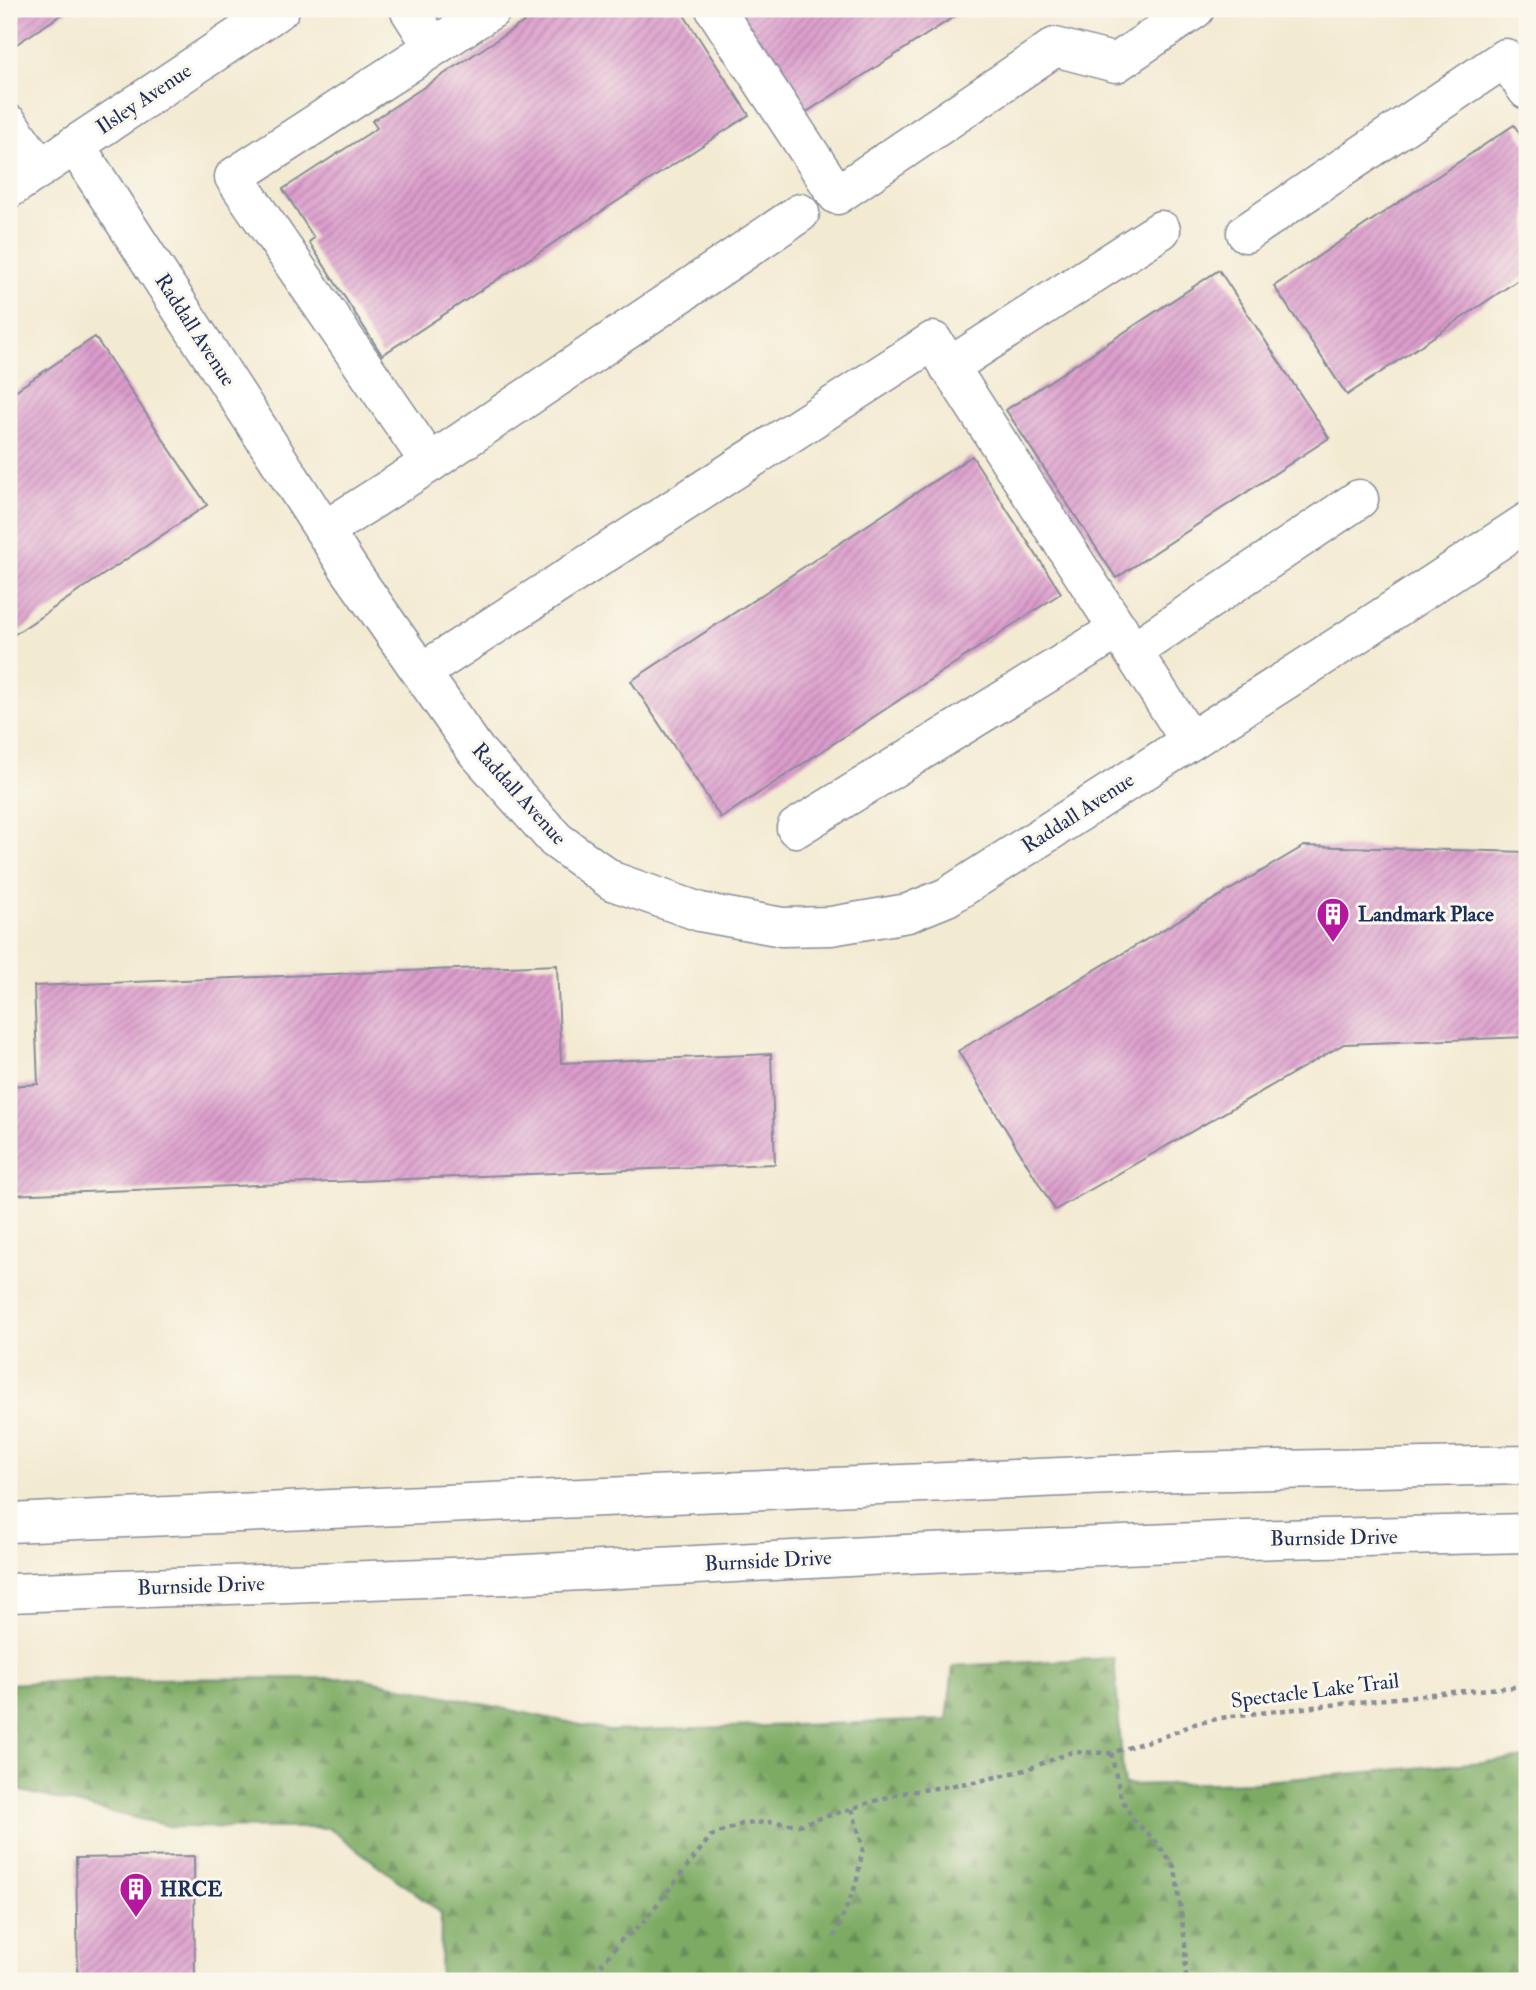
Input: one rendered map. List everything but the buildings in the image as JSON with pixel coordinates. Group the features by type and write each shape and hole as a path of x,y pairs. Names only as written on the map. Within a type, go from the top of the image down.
{"main road":[{"name":"Ilsley Avenue","path":"9,189 278,9"},
{"path":"409,9 433,47"},
{"path":"430,463 234,177 492,9"},
{"path":"715,9 837,195 1055,47 1116,63 1195,9"},
{"path":"1246,233 1506,58 1527,90"},
{"path":"9,124 40,168"},
{"name":"Raddall Avenue","path":"75,145 349,569 476,751 556,840 612,881 700,912 782,927 831,926 908,913 947,897 1527,522"},
{"path":"325,530 430,463 800,213"},
{"path":"949,367 1161,230"},
{"path":"422,672 933,341 1190,741"},
{"path":"796,828 1126,640 1359,499"},
{"path":"9,1523 1163,1472 1527,1465"},
{"name":"Burnside Drive","path":"9,1593 506,1575 906,1554 1205,1542 1527,1533"}],"path":[{"name":"Spectacle Lake Trail","path":"588,1981 624,1938 641,1925 711,1836 743,1824 769,1822 799,1825 897,1794 980,1781 1025,1770 1072,1752 1111,1754 1194,1724 1231,1716 1527,1686"},
{"path":"1111,1754 1121,1798 1134,1821 1154,1839 1175,1868 1185,1942 1186,1981"},
{"path":"834,1937 856,1885 863,1847 852,1809"}],"green space":[{"path":"1114,1658 1124,1785 1254,1782 1527,1758 1527,1981 440,1981 441,1913 329,1828 173,1827 9,1788 9,1684 105,1679 361,1678 609,1731 947,1720 953,1666"}],"place":[{"name":"Landmark Place","path":"1333,944"},
{"name":"HRCE","path":"136,1919"}]}
